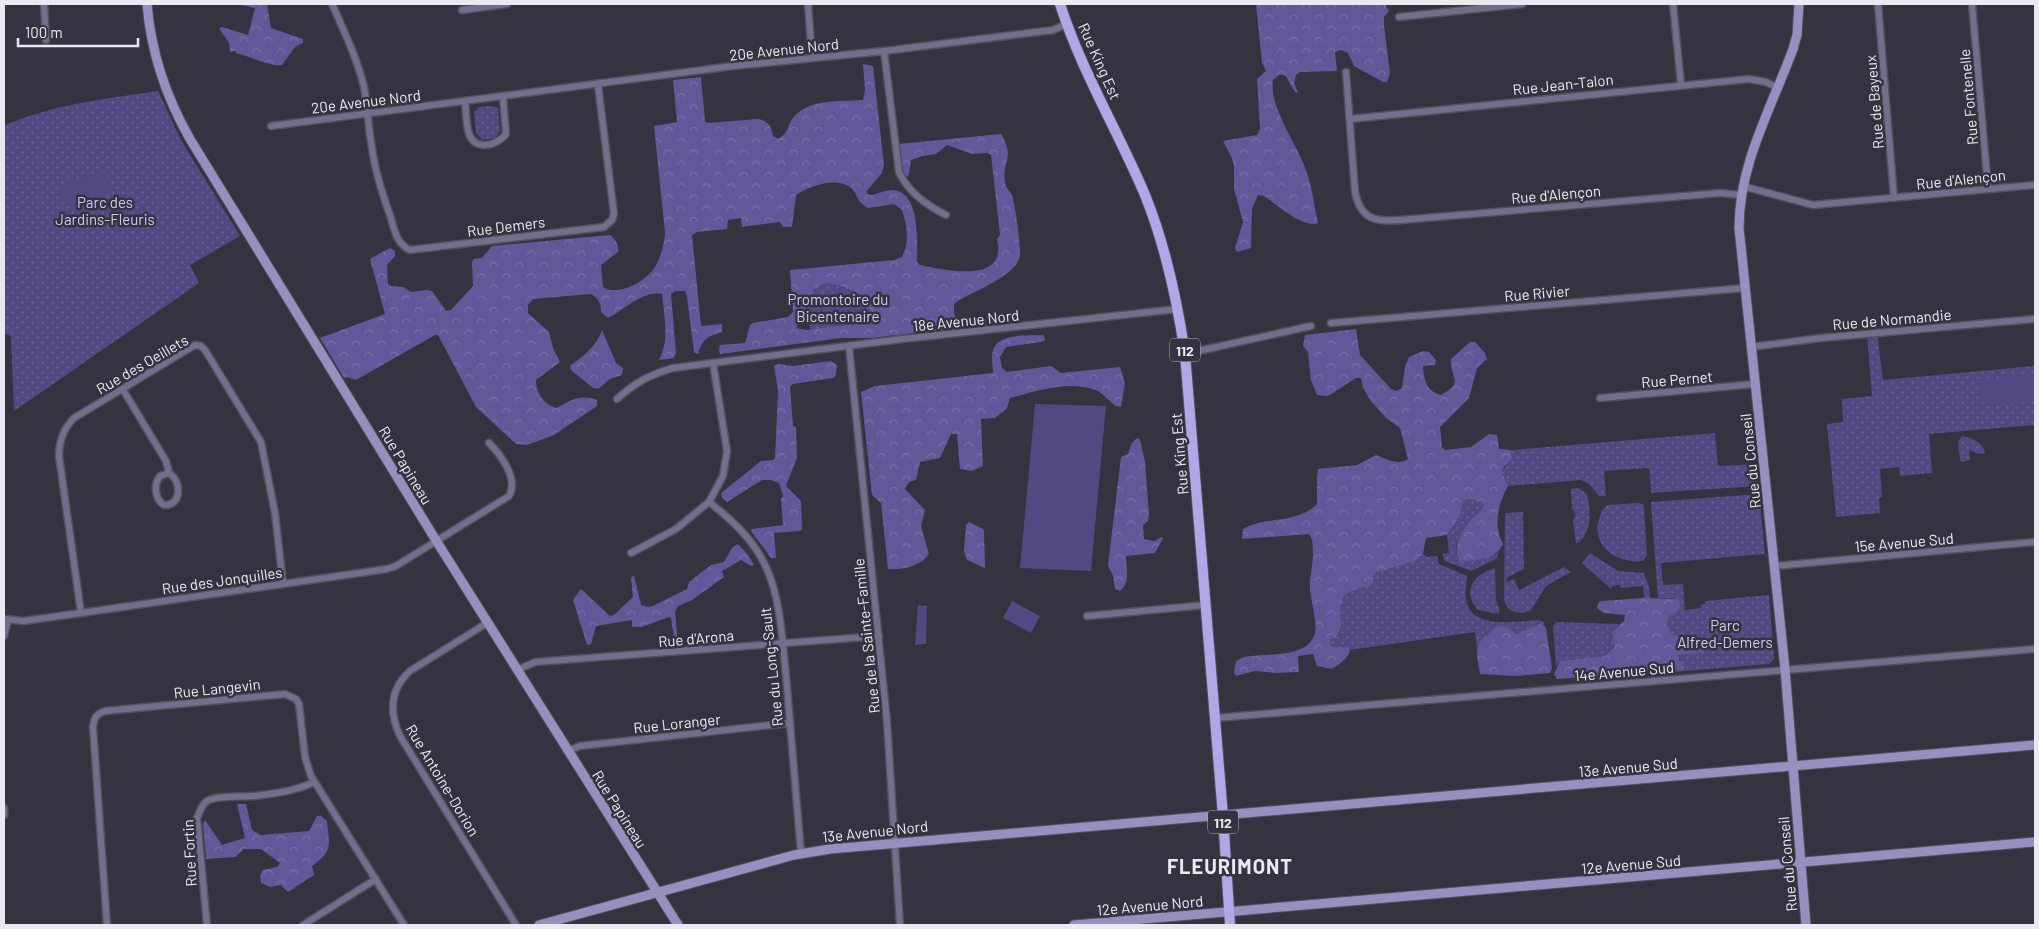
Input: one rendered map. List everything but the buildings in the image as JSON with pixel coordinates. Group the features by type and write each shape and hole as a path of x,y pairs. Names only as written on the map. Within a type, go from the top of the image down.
{"main road":[{"name":"Rue Papineau","path":"146,4 159,70 183,127 436,542 655,892 678,925"},
{"name":"Rue King Est","path":"1060,4 1067,24 1147,200 1169,267 1178,309 1185,354 1223,816 1230,925"},
{"name":"Rue du Conseil","path":"1799,4 1797,35 1778,88 1751,152 1742,190 1739,228 1785,669 1806,925"},
{"name":"13e Avenue Sud","path":"1223,816 2035,745"},
{"name":"13e Avenue Nord","path":"539,925 801,853 895,842 1223,816"},
{"name":"12e Avenue Sud","path":"1229,912 2035,842"},
{"name":"12e Avenue Nord","path":"1074,925 1229,912"}],"street":[{"path":"44,4 46,40"},
{"path":"332,4 357,63 364,88 368,114"},
{"path":"462,10 507,4"},
{"path":"808,4 812,58"},
{"path":"1399,17 1522,4"},
{"path":"1673,4 1681,85"},
{"name":"Rue de Bayeux","path":"1878,4 1894,198"},
{"name":"Rue Fontenelle","path":"1972,4 1988,188"},
{"name":"20e Avenue Nord","path":"271,126 733,66 884,51 1053,30 1067,24"},
{"path":"884,51 899,172 916,196 946,215"},
{"path":"1346,72 1350,119"},
{"name":"Rue Jean-Talon","path":"1350,119 1749,79 1766,82 1778,88"},
{"name":"Rue Demers","path":"368,114 372,149 380,186 397,237 404,248 416,250 604,227 612,220 614,214 598,85"},
{"path":"465,101 469,134 473,140 480,144 488,145 496,143 506,134 503,97"},
{"name":"Rue d'Alençon","path":"1350,119 1358,202 1362,210 1372,219 1401,220 1742,190 1813,205 2035,185"},
{"name":"Rue Rivier","path":"1331,323 1745,288"},
{"name":"18e Avenue Nord","path":"617,399 634,383 673,368 1178,309"},
{"name":"Rue de Normandie","path":"1751,347 1821,338 2035,319"},
{"path":"1185,354 1311,326"},
{"name":"Rue des Oeillets","path":"81,613 59,456 63,432 74,418 195,344 204,350 261,442 275,513 283,584"},
{"name":"Rue de la Sainte-Famille","path":"849,346 887,722 900,925"},
{"path":"631,553 676,528 709,502 723,476 727,450 713,363"},
{"name":"Rue Pernet","path":"1600,398 1755,384"},
{"path":"122,388 166,460 169,473 176,482 178,493 175,502 172,505 164,506 158,500 156,484 160,476 169,473"},
{"name":"Rue des Jonquilles","path":"6,620 23,621 387,568 402,562 436,542 501,501 512,491 511,477 500,455 489,443"},
{"name":"Rue du Long-Sault","path":"709,502 732,520 751,542 766,567 777,602 783,644 801,853"},
{"name":"15e Avenue Sud","path":"1775,566 2035,542"},
{"path":"1088,616 1206,605"},
{"path":"4,636 6,620"},
{"name":"Rue Antoine-Dorion","path":"487,623 403,677 395,691 392,710 395,726 400,736 516,925"},
{"name":"Rue d'Arona","path":"517,670 534,662 879,636"},
{"name":"14e Avenue Sud","path":"1215,718 2035,649"},
{"name":"Rue Langevin","path":"107,925 92,727 94,719 98,714 105,711 285,694 291,695 299,704 305,757 314,782 404,925"},
{"name":"Rue Loranger","path":"567,751 580,746 790,723"},
{"name":"Rue Fortin","path":"207,925 197,818 201,809 207,801 218,798 274,793 302,787 314,782"},
{"path":"4,808 4,815"},
{"path":"303,925 376,880"}],"green space":[{"path":"237,4 267,4 271,28 303,39 303,43 295,47 282,65 266,63 236,53 236,51 230,52 229,43 219,28 222,27 248,35 255,8"},
{"path":"1256,4 1385,4 1389,11 1384,17 1384,25 1390,73 1387,82 1383,82 1354,66 1348,53 1341,50 1335,52 1337,71 1300,72 1296,75 1294,83 1298,93 1295,92 1285,75 1279,75 1273,80 1275,101 1279,113 1308,176 1318,223 1312,224 1298,219 1264,196 1258,195 1252,209 1251,248 1237,252 1235,248 1243,222 1234,189 1234,165 1223,141 1257,135 1260,129 1257,79 1266,71 1262,63"},
{"path":"863,64 873,66 884,165 882,173 866,192 872,195 892,190 901,192 908,199 913,208 915,219 917,262 920,265 944,270 972,271 984,269 993,263 998,254 997,239 1000,235 991,155 987,153 972,154 947,145 936,154 911,160 907,177 904,176 898,144 1001,134 1005,142 1008,155 1004,175 1005,184 1012,195 1019,235 1020,256 1016,265 1008,273 954,305 956,328 871,338 841,338 720,354 720,345 745,343 750,325 753,323 788,317 793,312 790,270 894,260 902,257 905,251 907,234 902,210 894,204 868,208 860,202 853,190 840,183 833,183 809,188 796,195 792,227 783,227 780,222 742,227 741,218 728,220 727,229 697,232 692,235 701,326 722,324 722,332 706,339 698,354 694,352 685,291 675,291 671,294 676,353 674,358 659,360 665,336 662,294 648,295 641,298 608,318 601,312 598,300 591,294 533,299 528,305 528,313 549,332 553,348 560,362 536,380 539,394 548,404 557,408 571,400 581,398 597,400 597,406 554,435 527,445 516,444 476,407 438,335 356,380 344,378 320,338 385,314 370,259 390,248 395,251 395,256 387,265 388,284 403,287 411,292 432,291 446,311 451,310 473,286 472,262 474,259 482,258 492,246 610,235 617,242 618,252 601,265 603,287 609,290 617,290 639,282 655,267 662,251 665,237 654,126 677,122 673,80 701,77 705,121 707,123 758,119 768,124 773,136 778,139 786,132 793,118 807,107 825,102 863,100 865,90","holes":["823,284 837,285 854,291 867,302 870,308 868,315 862,323 807,330 796,328 804,316 814,289"]},
{"name":"Parc des Jardins-Fleuris","path":"158,91 181,140 240,236 190,265 199,283 14,411 11,336 4,333 4,126 60,107"},
{"path":"491,106 498,108 500,131 495,138 482,140 476,133 474,112 479,107"},
{"path":"103,172 110,182 108,193 68,206 63,203 59,190 60,185"},
{"name":"Promontoire du Bicentenaire","path":"914,273 917,327 811,339 805,283"},
{"path":"1356,329 1360,355 1391,389 1397,391 1402,388 1405,367 1409,357 1423,351 1429,352 1436,360 1435,365 1423,366 1424,376 1429,388 1441,395 1453,387 1455,380 1451,359 1470,342 1475,342 1485,353 1487,359 1477,368 1469,398 1440,427 1442,447 1445,450 1471,447 1489,434 1497,435 1499,449 1511,450 1512,459 1502,472 1508,486 1499,507 1498,515 1498,530 1503,544 1500,549 1490,556 1460,564 1457,556 1458,541 1461,534 1484,504 1470,499 1463,501 1460,516 1447,535 1426,538 1423,554 1416,561 1375,573 1371,586 1356,589 1342,599 1340,629 1336,638 1330,639 1331,647 1347,647 1350,650 1340,663 1332,669 1317,666 1313,654 1298,656 1299,672 1276,673 1255,671 1236,676 1234,673 1236,662 1242,658 1289,653 1301,649 1310,643 1316,628 1310,592 1313,549 1309,534 1242,539 1243,529 1262,522 1301,515 1317,504 1318,469 1357,465 1376,455 1397,462 1408,459 1400,428 1386,418 1371,401 1363,388 1361,378 1356,378 1328,396 1317,395 1311,380 1308,352 1303,346 1305,335"},
{"path":"602,330 616,363 623,368 622,375 610,379 598,389 593,388 571,370 570,366 593,346"},
{"path":"1877,333 1883,380 2035,366 2035,425 1929,434 1932,473 1900,476 1899,467 1880,469 1882,497 1879,498 1880,513 1836,517 1827,424 1843,422 1842,399 1872,396 1867,334"},
{"path":"1044,335 1045,340 1041,342 1006,347 1000,357 1002,368 1007,372 1051,366 1061,373 1120,367 1125,383 1121,407 1116,406 1098,391 1077,386 1054,387 1010,398 1007,408 995,418 981,419 983,466 972,471 960,469 957,434 951,434 940,458 920,462 916,480 909,482 905,489 925,510 921,526 929,554 921,562 911,566 900,569 888,569 881,503 872,495 861,392 875,386 993,373 993,352 999,342 1011,337"},
{"path":"831,361 837,365 836,375 833,378 793,384 790,387 793,426 796,427 797,458 786,486 801,501 802,529 800,531 774,533 776,558 771,558 751,531 752,529 783,525 781,499 783,496 779,483 771,480 762,480 727,502 722,498 721,493 761,461 773,460 775,458 778,391 774,366 778,364 793,366"},
{"path":"2028,375 2034,381 2035,397 2031,401 1988,405 1983,402 1980,385 1983,380"},
{"path":"1035,404 1106,406 1091,571 1020,568"},
{"path":"1715,433 1718,466 1756,464 1758,486 1651,493 1649,468 1604,471 1606,496 1599,496 1588,483 1580,480 1508,486 1502,472 1512,459 1511,450"},
{"path":"1962,436 1978,442 1983,447 1984,453 1978,454 1971,450 1969,452 1970,460 1962,462 1960,460 1958,441"},
{"path":"1138,438 1145,462 1149,514 1148,521 1143,525 1144,539 1155,541 1161,537 1163,538 1155,553 1126,556 1127,579 1120,591 1115,589 1113,576 1108,565 1121,457 1128,454 1132,443"},
{"path":"1578,488 1586,493 1590,513 1588,528 1581,540 1576,544 1573,521 1576,514 1572,509 1571,489"},
{"name":"Parc Alfred-Demers","path":"1759,494 1765,554 1661,563 1663,585 1683,584 1685,610 1701,608 1705,601 1769,595 1774,659 1769,664 1661,673 1656,612 1673,598 1658,598 1651,502"},
{"path":"1470,499 1484,504 1480,512 1459,537 1456,553 1460,564 1499,552 1496,559 1471,571 1445,561 1442,554 1449,553 1447,535 1460,516 1463,501"},
{"path":"1643,504 1644,508 1647,555 1643,561 1625,560 1610,553 1604,547 1598,532 1598,522 1601,513 1607,505"},
{"path":"1523,512 1524,569 1506,578 1507,582 1514,579 1519,590 1564,567 1571,572 1546,586 1531,610 1519,613 1511,610 1504,600 1505,513"},
{"path":"969,522 984,531 985,568 967,560 964,551 966,525"},
{"path":"738,544 754,565 751,566 741,560 722,571 724,577 692,600 678,606 675,612 678,643 675,644 671,618 669,617 642,627 632,627 632,620 596,626 591,644 587,645 573,600 581,589 610,616 614,615 633,597 631,578 634,575 641,605 653,606 687,589 689,582 711,565 724,562 732,548"},
{"path":"1590,553 1618,571 1644,573 1649,587 1650,598 1644,598 1643,586 1621,588 1620,585 1612,586 1611,589 1582,563"},
{"path":"1423,554 1427,557 1437,556 1439,564 1467,576 1466,598 1469,608 1475,616 1495,622 1539,620 1543,622 1546,628 1541,625 1516,634 1495,627 1477,648 1475,632 1350,650 1347,647 1331,648 1330,639 1336,638 1340,629 1342,599 1356,589 1371,586 1375,573 1416,561"},
{"path":"1495,568 1496,600 1500,612 1498,614 1478,610 1473,603 1470,590 1472,584 1481,574"},
{"path":"1644,598 1679,599 1680,607 1675,614 1668,616 1666,624 1671,634 1687,640 1710,641 1710,647 1703,652 1678,655 1677,659 1685,667 1683,670 1557,679 1554,674 1560,661 1605,656 1614,647 1612,632 1624,621 1625,615 1604,613 1597,608 1598,603 1601,601"},
{"path":"1012,601 1040,616 1031,633 1003,618"},
{"path":"918,605 927,606 926,644 915,645"},
{"path":"1556,622 1620,624 1612,632 1614,647 1605,656 1560,661 1556,667 1553,627"},
{"path":"1541,624 1546,628 1552,668 1550,673 1517,676 1480,674 1477,653 1478,645 1495,627 1504,626 1516,634"},
{"path":"237,804 246,804 252,830 261,835 309,831 317,816 321,816 327,821 328,847 324,856 312,866 314,875 288,892 281,885 270,887 261,883 260,875 263,870 277,867 280,863 261,849 244,849 235,857 206,859 203,824 205,820 222,845 245,838"}],"district":[{"name":"FLEURIMONT","path":"1230,866"}]}
